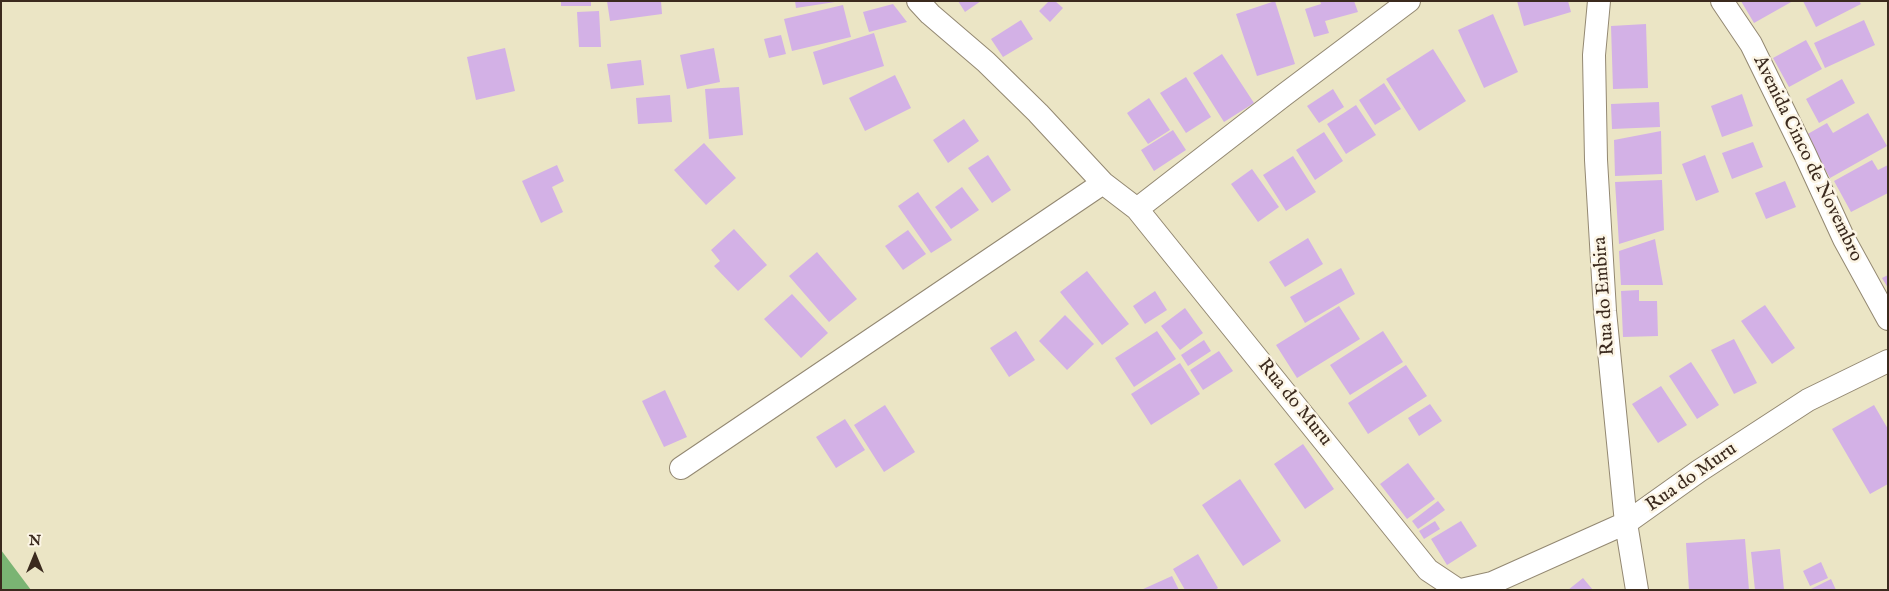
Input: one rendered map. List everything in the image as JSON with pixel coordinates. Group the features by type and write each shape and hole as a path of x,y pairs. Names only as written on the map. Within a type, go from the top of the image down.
{"street":[{"name":"Rua do Muru","path":"918,1 930,14 992,68 1038,113 1103,183 1137,209 1428,570 1459,590 1492,583 1626,523 1700,471 1808,400 1888,361"},
{"path":"1137,209 1409,1"},
{"name":"Rua do Embira","path":"1598,1 1594,55 1596,160 1605,311 1626,523 1637,590"},
{"name":"Avenida Cinco de Novembro","path":"1722,1 1751,44 1844,239 1888,319"},
{"path":"682,468 1103,183"}],"green space":[{"path":"1,550 31,590 1,590"}],"building":[{"path":"561,1 591,1 591,6 561,6"},
{"path":"607,1 661,1 662,14 610,21"},
{"path":"795,1 835,1 835,2 796,8"},
{"path":"958,1 981,1 965,12"},
{"path":"1049,1 1055,1 1063,8 1050,22 1039,11"},
{"path":"1275,1 1295,64 1257,76 1236,14"},
{"path":"1320,1 1354,1 1358,12 1325,21 1329,33 1314,37 1305,9 1321,4"},
{"path":"1517,1 1568,1 1571,12 1524,26"},
{"path":"1741,1 1793,1 1754,23"},
{"path":"1803,1 1859,1 1861,4 1816,27"},
{"path":"893,4 907,22 869,32 863,12"},
{"path":"843,5 851,37 792,51 784,19"},
{"path":"599,11 601,47 579,47 577,12"},
{"path":"1493,14 1518,72 1484,88 1458,30"},
{"path":"1021,20 1033,39 1003,57 991,39"},
{"path":"1864,20 1875,45 1825,68 1814,43"},
{"path":"1646,24 1648,88 1613,89 1611,26"},
{"path":"874,33 884,66 823,85 813,52"},
{"path":"781,35 786,54 769,58 764,39"},
{"path":"1806,40 1822,69 1789,87 1773,58"},
{"path":"505,48 515,91 476,100 467,57"},
{"path":"714,48 720,82 687,89 680,55"},
{"path":"1433,49 1466,101 1419,131 1386,79"},
{"path":"1222,54 1254,103 1224,122 1193,73"},
{"path":"641,60 644,85 611,89 607,64"},
{"path":"895,75 911,108 865,131 849,98"},
{"path":"1186,77 1211,117 1186,133 1160,93"},
{"path":"1842,79 1855,103 1819,123 1806,99"},
{"path":"1384,83 1401,109 1375,125 1359,100"},
{"path":"739,87 743,135 709,139 705,89"},
{"path":"1333,89 1344,107 1319,123 1307,106"},
{"path":"1742,94 1753,126 1722,137 1711,106"},
{"path":"670,95 672,122 638,124 636,98"},
{"path":"1149,98 1170,130 1148,144 1127,113"},
{"path":"1659,102 1660,127 1612,129 1611,104"},
{"path":"1356,105 1376,135 1346,154 1327,124"},
{"path":"1868,113 1887,146 1830,178 1806,135 1827,123 1833,133"},
{"path":"964,119 979,141 948,163 933,140"},
{"path":"1173,130 1186,150 1154,171 1141,150"},
{"path":"1661,131 1662,174 1615,176 1614,140"},
{"path":"1324,132 1343,161 1315,180 1296,150"},
{"path":"1753,142 1763,167 1732,179 1722,153"},
{"path":"704,143 736,178 706,205 674,170"},
{"path":"988,155 1011,190 992,203 968,168"},
{"path":"1705,155 1719,192 1696,201 1682,164"},
{"path":"1293,156 1316,192 1286,211 1263,175"},
{"path":"1872,160 1878,170 1888,165 1888,193 1851,212 1834,181"},
{"path":"557,165 564,181 552,187 563,212 541,223 522,181"},
{"path":"1252,169 1279,207 1258,222 1231,184"},
{"path":"1662,180 1664,230 1619,244 1615,182"},
{"path":"1785,181 1796,207 1766,219 1755,193"},
{"path":"962,187 979,210 951,229 935,207"},
{"path":"918,192 952,240 931,253 898,206"},
{"path":"734,229 767,265 738,291 714,266 720,261 711,250"},
{"path":"908,230 926,254 903,270 885,246"},
{"path":"1308,238 1323,264 1285,287 1269,262"},
{"path":"1655,239 1663,285 1621,285 1619,251"},
{"path":"817,252 857,299 829,322 789,276"},
{"path":"1341,268 1355,294 1305,323 1290,297"},
{"path":"1087,271 1129,324 1102,345 1060,292"},
{"path":"1888,275 1888,288 1882,278"},
{"path":"1639,290 1639,301 1657,301 1658,336 1623,337 1621,291"},
{"path":"1155,291 1167,310 1145,324 1133,306"},
{"path":"792,294 828,333 801,358 764,319"},
{"path":"1765,305 1795,348 1772,364 1741,321"},
{"path":"1339,306 1360,339 1297,378 1276,345"},
{"path":"1185,308 1203,333 1180,350 1161,326"},
{"path":"1065,315 1094,344 1067,370 1039,341"},
{"path":"1016,331 1035,360 1009,377 990,348"},
{"path":"1157,331 1176,359 1134,387 1115,358"},
{"path":"1383,331 1403,362 1350,395 1330,365"},
{"path":"1734,339 1757,383 1734,394 1711,350"},
{"path":"1204,340 1211,351 1188,366 1181,355"},
{"path":"1219,351 1233,371 1203,390 1190,370"},
{"path":"1691,362 1719,405 1697,419 1669,376"},
{"path":"1180,363 1200,394 1151,425 1131,394"},
{"path":"1406,365 1427,396 1368,434 1348,403"},
{"path":"1661,386 1687,425 1658,443 1632,404"},
{"path":"665,390 687,437 664,447 642,401"},
{"path":"1430,404 1442,421 1419,436 1408,418"},
{"path":"885,405 915,452 884,472 854,425"},
{"path":"1874,405 1888,429 1888,484 1870,494 1832,429"},
{"path":"845,419 865,450 836,468 816,437"},
{"path":"1303,444 1334,489 1305,509 1274,464"},
{"path":"1408,463 1435,499 1407,519 1380,484"},
{"path":"1240,479 1281,541 1243,566 1202,505"},
{"path":"1438,501 1445,510 1418,529 1412,521"},
{"path":"1435,521 1440,529 1424,539 1419,531"},
{"path":"1461,521 1477,546 1447,565 1431,539"},
{"path":"1745,539 1749,590 1689,590 1686,543"},
{"path":"1780,549 1784,590 1755,590 1751,552"},
{"path":"1198,554 1218,588 1215,590 1185,590 1173,569"},
{"path":"1821,562 1828,578 1810,586 1803,571"},
{"path":"1172,576 1179,590 1141,590"},
{"path":"1583,578 1593,590 1568,590"},
{"path":"1831,579 1836,590 1809,590"}]}
